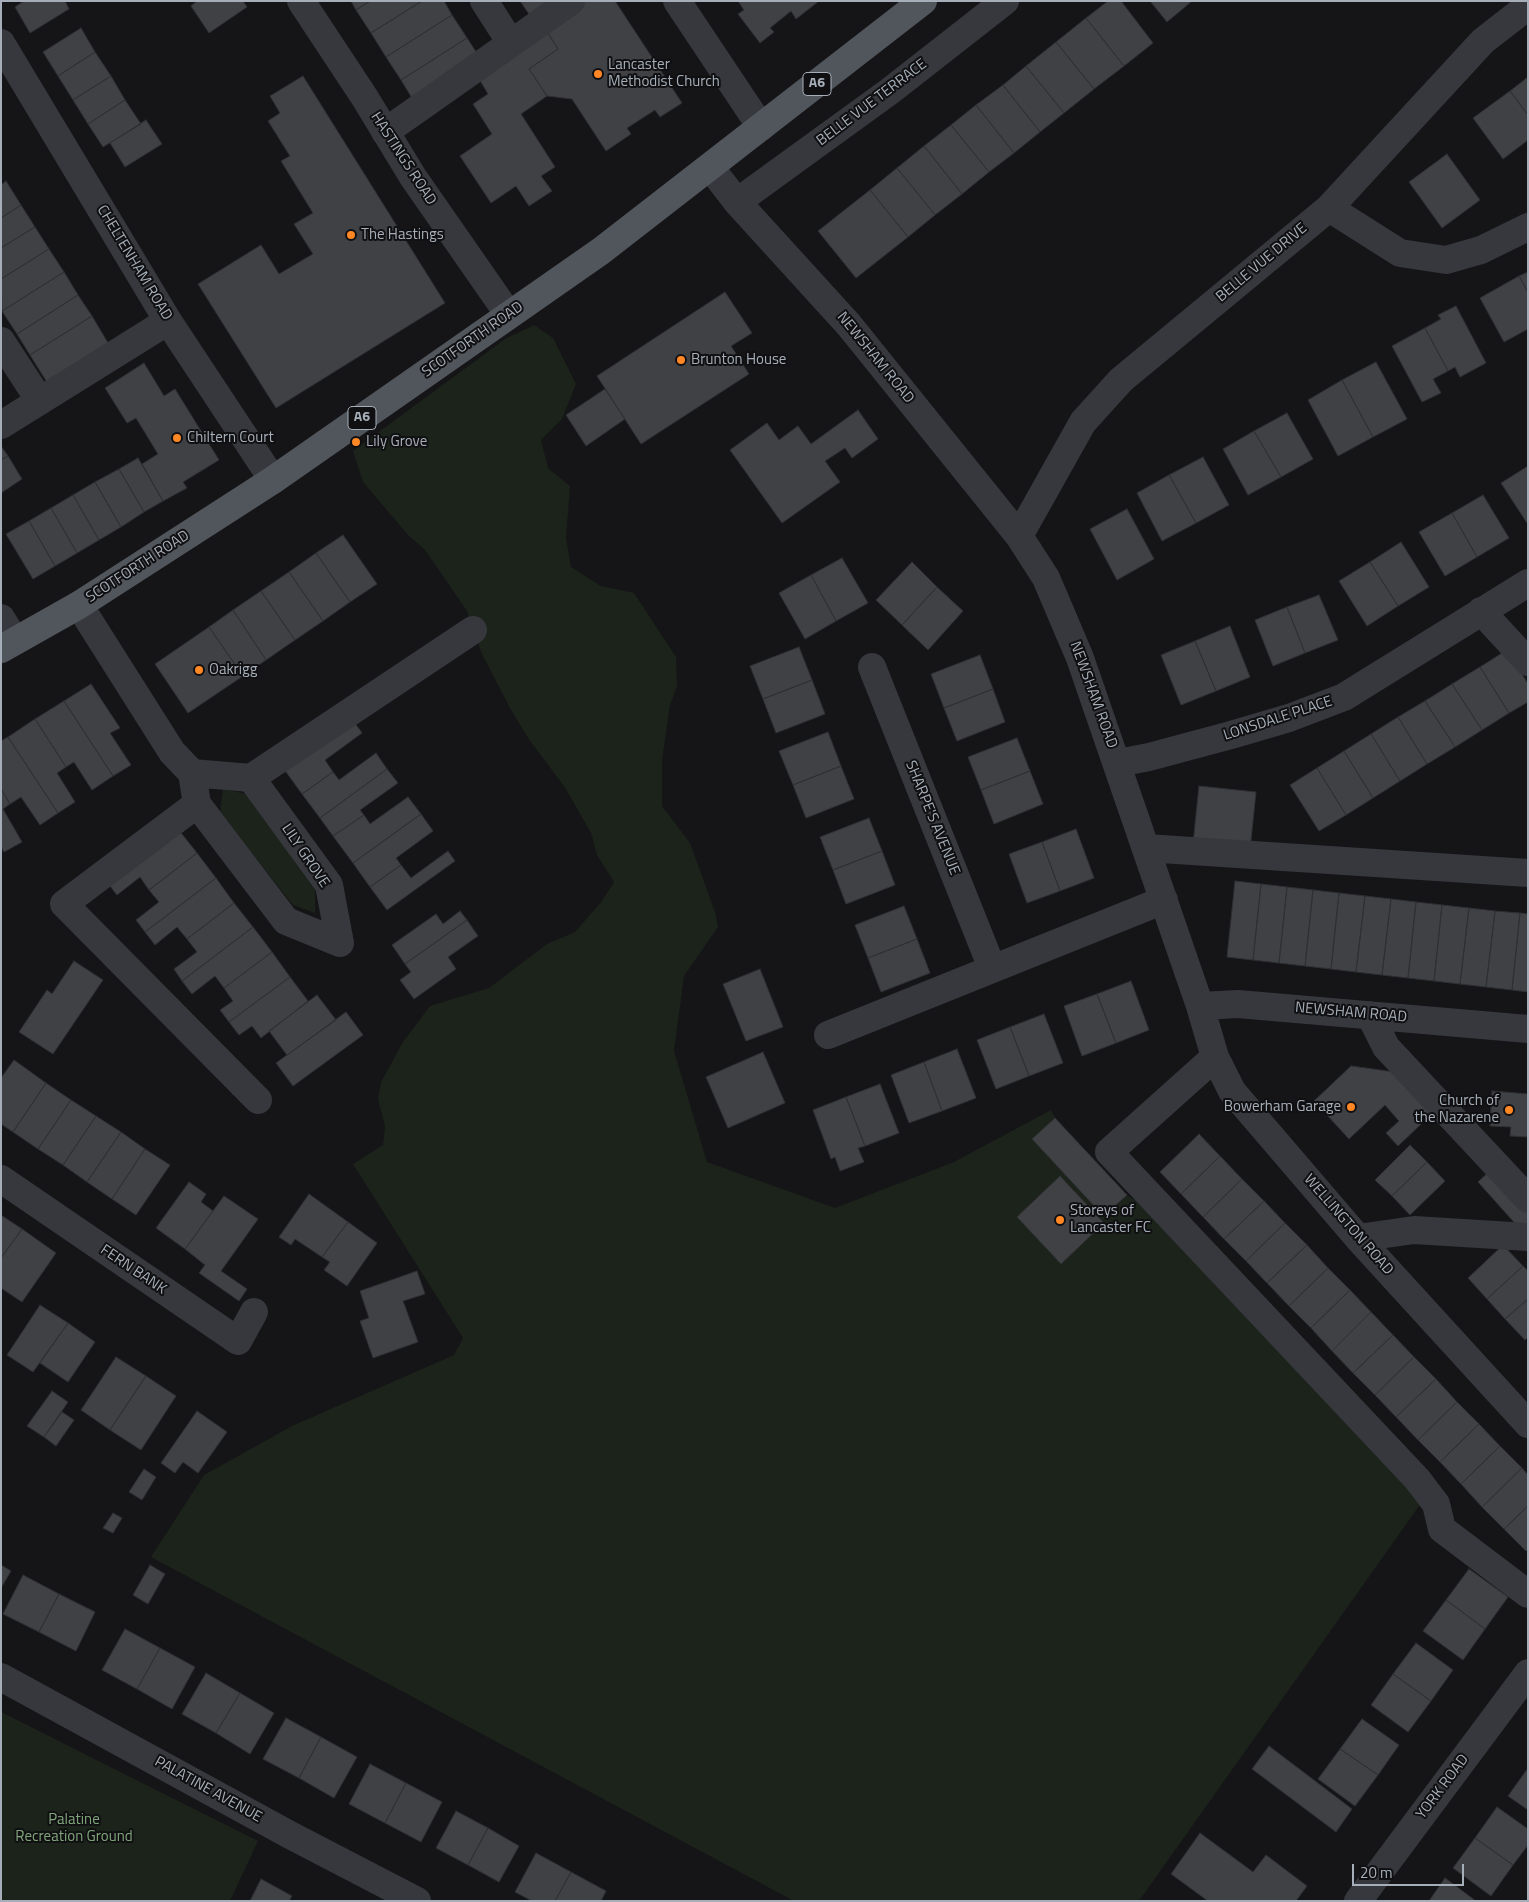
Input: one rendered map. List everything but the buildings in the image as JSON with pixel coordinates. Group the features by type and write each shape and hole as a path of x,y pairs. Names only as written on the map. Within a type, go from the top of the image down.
{"main road":[{"name":"SCOTFORTH ROAD","path":"8,645 79,605 273,480 601,251 924,1"}],"street":[{"name":"HASTINGS ROAD","path":"301,1 413,177 509,315"},
{"path":"484,1 511,43"},
{"path":"385,132 571,1"},
{"path":"677,1 760,127"},
{"name":"BELLE VUE TERRACE","path":"737,202 890,91 1005,1"},
{"name":"BELLE VUE DRIVE","path":"1019,536 1083,422 1121,380 1329,208 1483,41 1528,6"},
{"name":"CHELTENHAM ROAD","path":"1,43 168,321 273,480"},
{"name":"NEWSHAM ROAD","path":"710,167 737,202 849,325 1019,536 1046,578 1080,658 1118,763 1200,1006 1238,1004 1528,1029"},
{"path":"1329,208 1400,253 1446,260 1481,250 1528,227"},
{"path":"1,425 40,402 84,381 168,321"},
{"path":"1,341 40,402"},
{"name":"LONSDALE PLACE","path":"1118,763 1240,733 1289,718 1344,697 1528,583"},
{"path":"79,605 172,752 192,773 251,778 473,630"},
{"path":"1481,612 1528,662"},
{"path":"1,618 8,645"},
{"name":"SHARPE'S AVENUE","path":"872,668 992,968"},
{"name":"LILY GROVE","path":"192,773 198,804 286,921 340,943 328,885 251,778"},
{"path":"198,804 64,904 258,1100"},
{"path":"1146,848 1528,873"},
{"path":"828,1035 1164,900"},
{"name":"WELLINGTON ROAD","path":"1200,1006 1215,1057 1232,1091 1358,1238 1528,1424"},
{"path":"1370,1015 1386,1047 1528,1199"},
{"path":"1215,1057 1108,1152 1417,1479 1436,1504 1442,1529 1528,1594"},
{"name":"FERN BANK","path":"1,1179 238,1341 254,1312"},
{"path":"1358,1238 1414,1230 1528,1236"},
{"name":"YORK ROAD","path":"1358,1901 1528,1673"},
{"name":"PALATINE AVENUE","path":"1,1677 290,1835 417,1901"}],"green space":[{"path":"534,325 553,338 576,384 562,419 541,440 548,468 570,486 566,538 571,567 601,586 634,593 676,657 677,686 670,705 662,760 662,806 690,843 715,912 718,927 684,976 674,1051 707,1162 835,1208 954,1162 1051,1110 1055,1118 1127,1195 1142,1205 1424,1499 1139,1901 794,1901 151,1557 204,1475 292,1426 454,1355 463,1338 353,1164 383,1145 385,1126 378,1099 381,1082 403,1042 430,1006 489,988 547,944 575,932 602,901 614,882 597,855 591,833 566,789 528,738 510,708 482,654 467,611 425,550 408,535 363,482 353,451 505,339"},
{"path":"223,789 247,794 315,890 315,913 293,905 220,813"},
{"name":"Palatine Recreation Ground","path":"1,1712 258,1841 230,1901 1,1901"}],"place":[{"name":"Lancaster Methodist Church","path":"598,74"},
{"name":"The Hastings","path":"351,235"},
{"name":"Brunton House","path":"681,360"},
{"name":"Chiltern Court","path":"177,438"},
{"name":"Lily Grove","path":"356,442"},
{"name":"Oakrigg","path":"199,670"},
{"name":"Bowerham Garage","path":"1351,1107"},
{"name":"Church of the Nazarene","path":"1509,1110"},
{"name":"Storeys of Lancaster FC","path":"1060,1220"}]}
